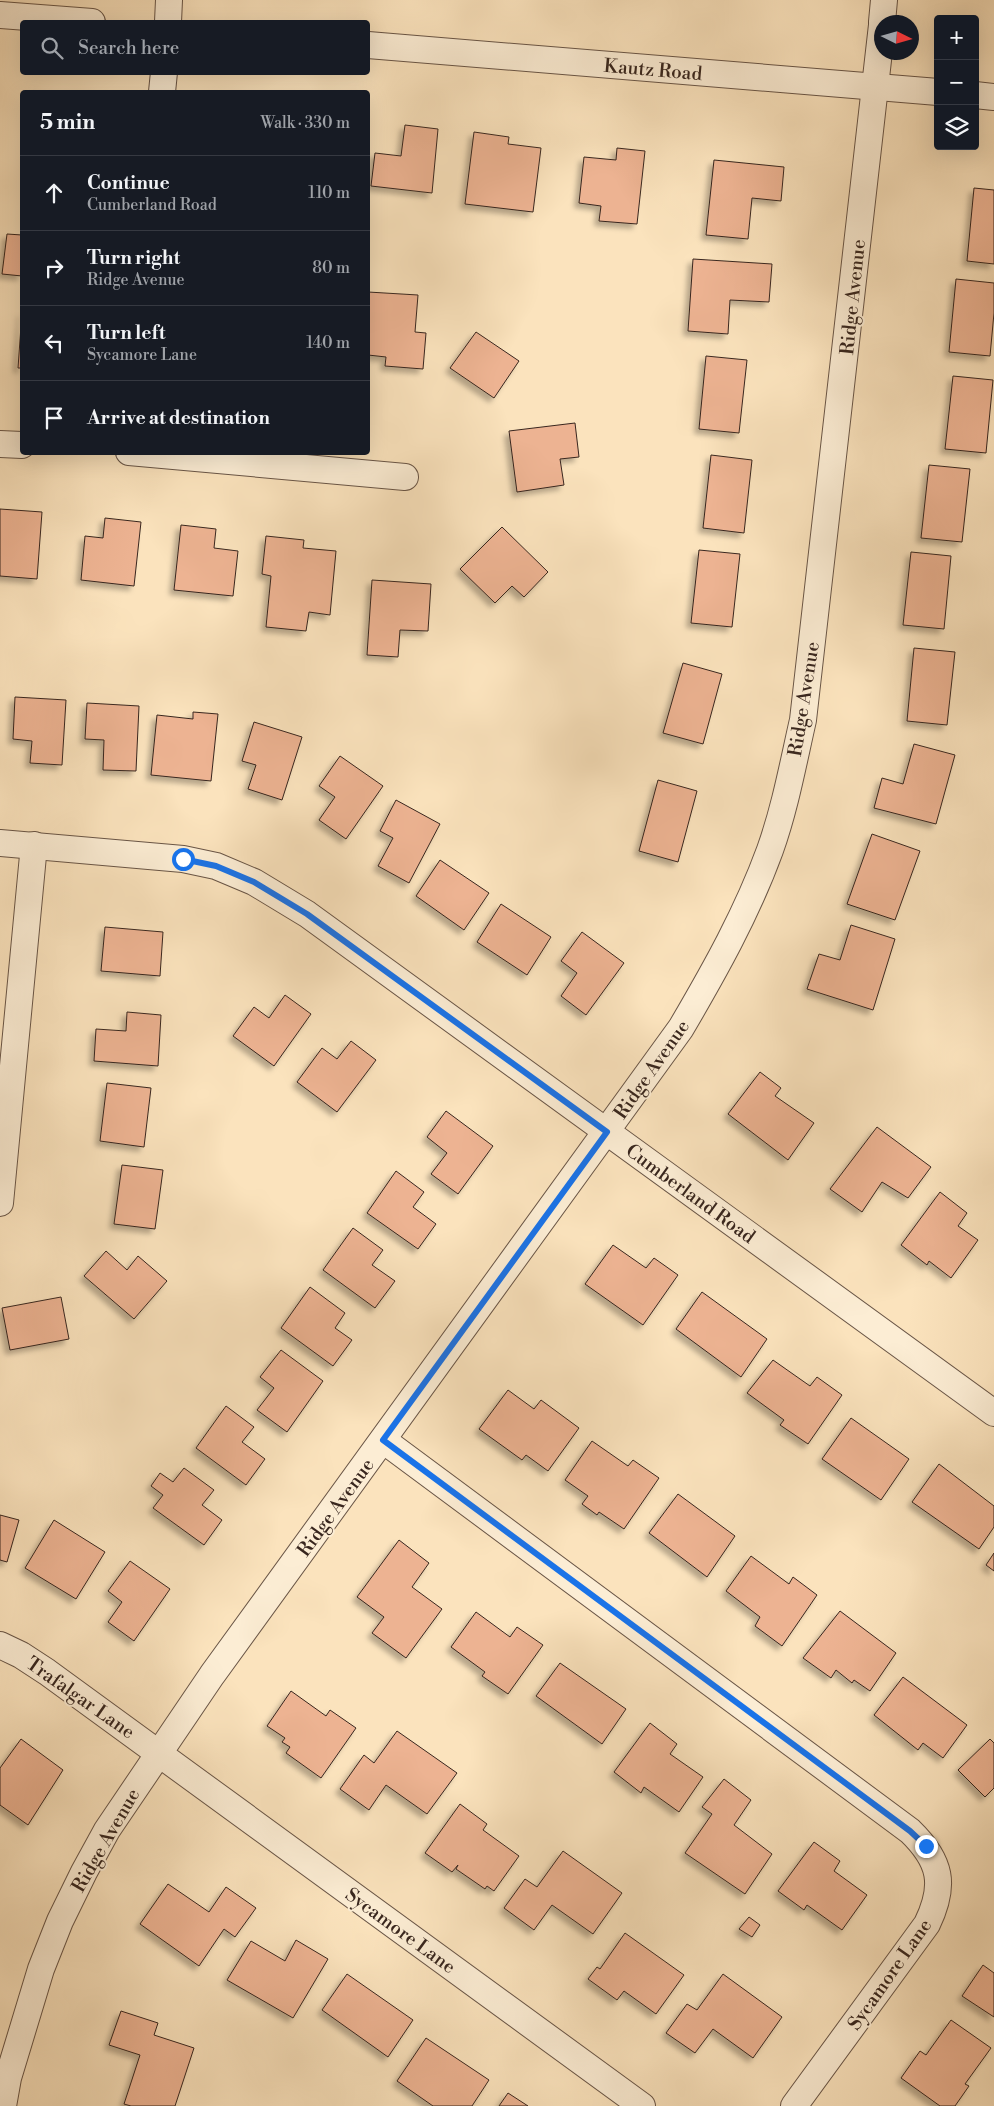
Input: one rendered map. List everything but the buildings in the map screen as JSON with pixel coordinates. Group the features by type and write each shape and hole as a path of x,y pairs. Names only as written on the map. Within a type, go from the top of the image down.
{"street":[{"path":"168,20 169,0"},
{"name":"Ridge Avenue","path":"883,15 884,0"},
{"path":"0,15 66,20"},
{"name":"Kautz Road","path":"370,45 934,92"},
{"name":"Ridge Avenue","path":"3,2106 4,2077 41,1969 60,1921 107,1830 212,1675 681,1028 722,958 755,888 783,807 803,720 878,60"},
{"path":"162,90 164,75"},
{"path":"979,95 994,97"},
{"path":"0,444 20,445"},
{"path":"157,455 405,477"},
{"name":"Cumberland Road","path":"0,842 183,859 216,866 254,882 307,914 994,1413"},
{"path":"0,1203 34,845"},
{"name":"Sycamore Lane","path":"383,1440 910,1831 926,1846 936,1865 938,1885 936,1904 927,1924 794,2106"},
{"name":"Trafalgar Lane","path":"0,1645 21,1655 47,1672 159,1753"},
{"name":"Sycamore Lane","path":"159,1753 642,2106"}],"route":[{"path":"183,859 216,866 254,882 307,914 607,1132 383,1440 910,1831 926,1846"}]}
